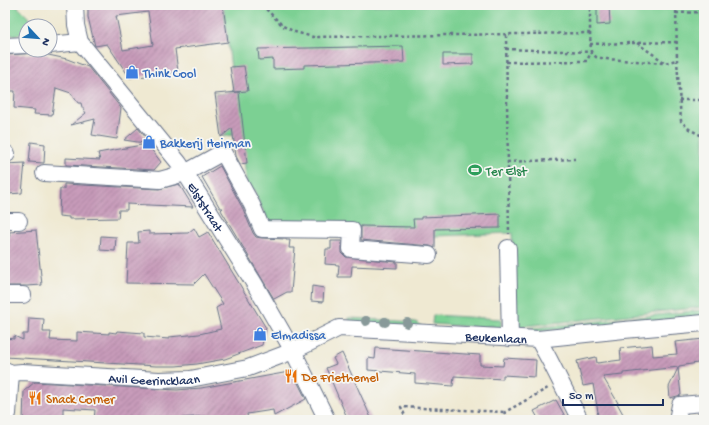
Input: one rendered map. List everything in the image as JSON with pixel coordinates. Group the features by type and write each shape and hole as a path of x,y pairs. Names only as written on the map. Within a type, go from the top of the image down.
{"street":[{"name":"Elststraat","path":"75,5 76,25 80,42 186,173 254,283 293,351 327,420"},
{"path":"58,44 80,42"},
{"path":"5,46 18,45"},
{"path":"44,173 160,180 186,173 223,152 252,205 262,229 352,230 351,249 429,255"},
{"path":"508,248 510,338"},
{"path":"5,295 23,295"},
{"name":"Beukenlaan","path":"293,351 339,328 538,339 704,323"},
{"path":"538,339 580,420"},
{"name":"Avil Geerincklaan","path":"7,416 8,371 159,380 190,379 248,368 293,351"},
{"path":"677,420 680,405 704,403"}],"path":[{"path":"262,5 284,26 295,32 313,37 506,35 590,32"},
{"path":"506,62 587,61 591,52 590,5"},
{"path":"676,5 677,60 681,121 689,129 704,137"},
{"path":"676,13 704,12"},
{"path":"506,35 508,248"},
{"path":"590,44 677,42"},
{"path":"636,43 664,62"},
{"path":"506,49 591,52 596,57 606,59 664,62 677,60"},
{"path":"679,100 704,100"},
{"path":"507,162 575,159"},
{"path":"407,420 401,407 505,412 561,382"},
{"path":"503,420 505,412"}],"green space":[{"path":"9,5 19,5 18,7 29,18 18,18 18,35 11,35 5,29"},
{"name":"Ter Elst","path":"223,5 704,5 704,307 515,327 512,233 435,236 403,227 264,227 266,216 256,197 255,190 247,190 243,148 235,148 233,135 221,137 215,94 234,92"},
{"path":"704,310 704,317 521,333 524,329"},
{"path":"433,315 501,319 501,329 493,328 493,326 488,326 488,328 432,324"},
{"path":"349,318 416,322 422,327 349,323"}],"building":[{"path":"88,5 223,5 228,42 175,49 178,72 130,78 107,44 95,46 88,17","holes":["148,12 153,45 123,50 116,16"]},
{"path":"597,5 609,5 610,24 597,25"},
{"path":"403,46 404,62 304,65 304,68 273,69 273,59 259,60 258,49"},
{"path":"18,54 18,58 58,57 88,67 121,108 117,139 92,135 95,119 71,125 86,113 81,103 78,103 71,93 56,88 52,115 34,114 35,110 14,108 15,91 6,91 8,67 5,67 5,55"},
{"path":"443,54 473,54 473,64 443,65"},
{"path":"244,66 248,91 234,92 230,67"},
{"path":"239,92 247,163 240,164 236,156 232,128 221,137 215,94"},
{"path":"138,128 151,144 124,140"},
{"path":"31,142 45,144 44,163 29,162"},
{"path":"147,144 161,162 154,170 66,165 66,158 100,160 98,153"},
{"path":"25,163 22,193 8,194 5,164"},
{"path":"220,166 256,237 290,240 289,248 295,248 291,292 287,292 274,299 221,210 223,208 220,208 202,177"},
{"path":"64,184 159,189 179,184 193,207 127,204 127,210 119,210 118,218 69,219 69,217 59,216 60,189 64,189"},
{"path":"500,214 500,228 435,229 435,248 430,246 361,240 361,226 414,227 413,219 421,219 421,217"},
{"path":"194,228 199,237 208,232 266,328 262,345 225,359 176,366 5,357 5,338 14,339 14,336 23,340 23,334 28,334 29,318 44,319 43,332 51,332 50,340 77,341 77,332 109,334 109,332 116,333 117,331 144,333 144,337 169,339 169,337 199,334 221,329 216,308 223,304 204,274 194,284 126,283 128,243 139,243 138,232 149,231 149,234 188,233"},
{"path":"36,230 42,285 5,286 5,236 10,236 9,232"},
{"path":"101,236 116,237 115,251 100,250"},
{"path":"331,241 342,241 342,253 346,257 397,262 397,268 352,266 351,277 338,277 339,265 325,264 326,249 331,249"},
{"path":"312,286 324,288 323,302 311,301"},
{"path":"704,339 704,362 679,367 623,373 623,375 603,377 618,403 624,420 601,420 597,413 593,384 583,386 577,361 596,357 597,363 621,360 620,348 652,345 653,356 677,354 675,342"},
{"path":"376,348 480,355 480,365 503,366 504,358 536,360 535,377 503,375 503,379 454,376 453,386 415,383 415,374 368,370 368,358 375,359"},
{"path":"342,353 372,420 348,420 326,368 336,364 333,358"},
{"path":"678,368 681,395 670,398 669,387"},
{"path":"289,372 294,375 306,399 274,416 273,410 247,414 248,420 214,420 214,418 206,419 205,416 182,418 182,420 94,420 95,410 63,408 63,420 23,420 24,391 35,382 177,390 201,388"},
{"path":"556,400 567,420 539,420 534,411"}],"place":[{"name":"Think Cool","path":"132,72"},
{"name":"Bakkerij Heirman","path":"149,142"},
{"name":"Ter Elst","path":"475,170"},
{"name":"Elmadissa","path":"260,334"},
{"name":"De Friethemel","path":"291,376"},
{"name":"Snack Corner","path":"35,398"}]}
